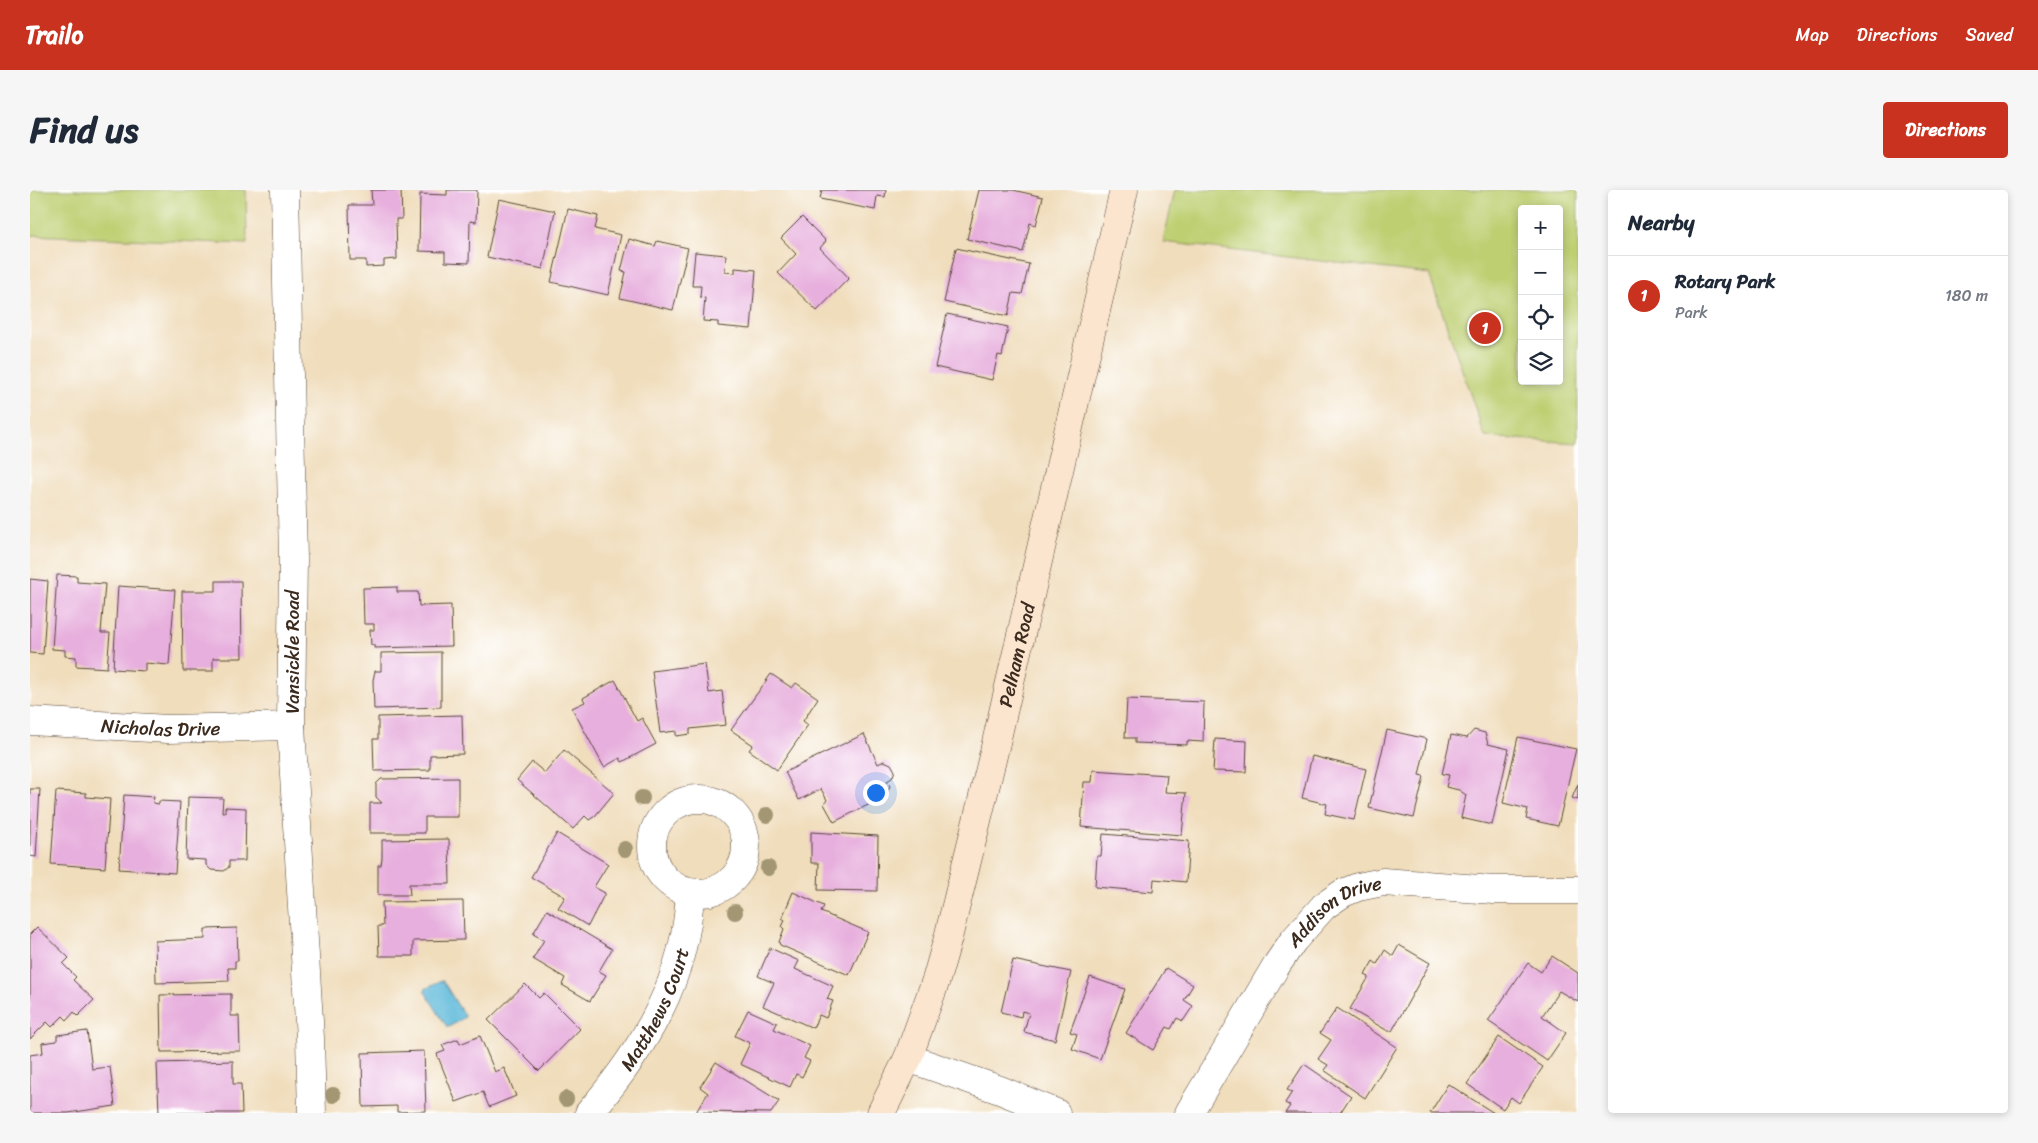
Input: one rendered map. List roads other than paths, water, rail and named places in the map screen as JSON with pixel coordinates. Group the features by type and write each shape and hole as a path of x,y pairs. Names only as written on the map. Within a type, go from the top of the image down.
{"main road":[{"name":"Pelham Road","path":"881,1113 908,1058 936,980 948,938 992,760 1124,190"}],"street":[{"name":"Vansickle Road","path":"285,190 293,559 291,726 310,1038 312,1113"},
{"name":"Nicholas Drive","path":"30,721 168,729 291,726"},
{"name":"Addison Drive","path":"1189,1113 1276,966 1293,941 1324,906 1343,893 1358,887 1383,882 1486,889 1578,890"},
{"name":"Matthews Court","path":"588,1113 625,1069 640,1046 668,992 683,947 689,920 690,893"},
{"path":"908,1058 1000,1090 1056,1113"}],"water":[{"path":"443,981 465,1017 449,1027 447,1027 425,992 425,989"}],"place":[{"name":"Rotary Park","path":"1485,328"}]}
